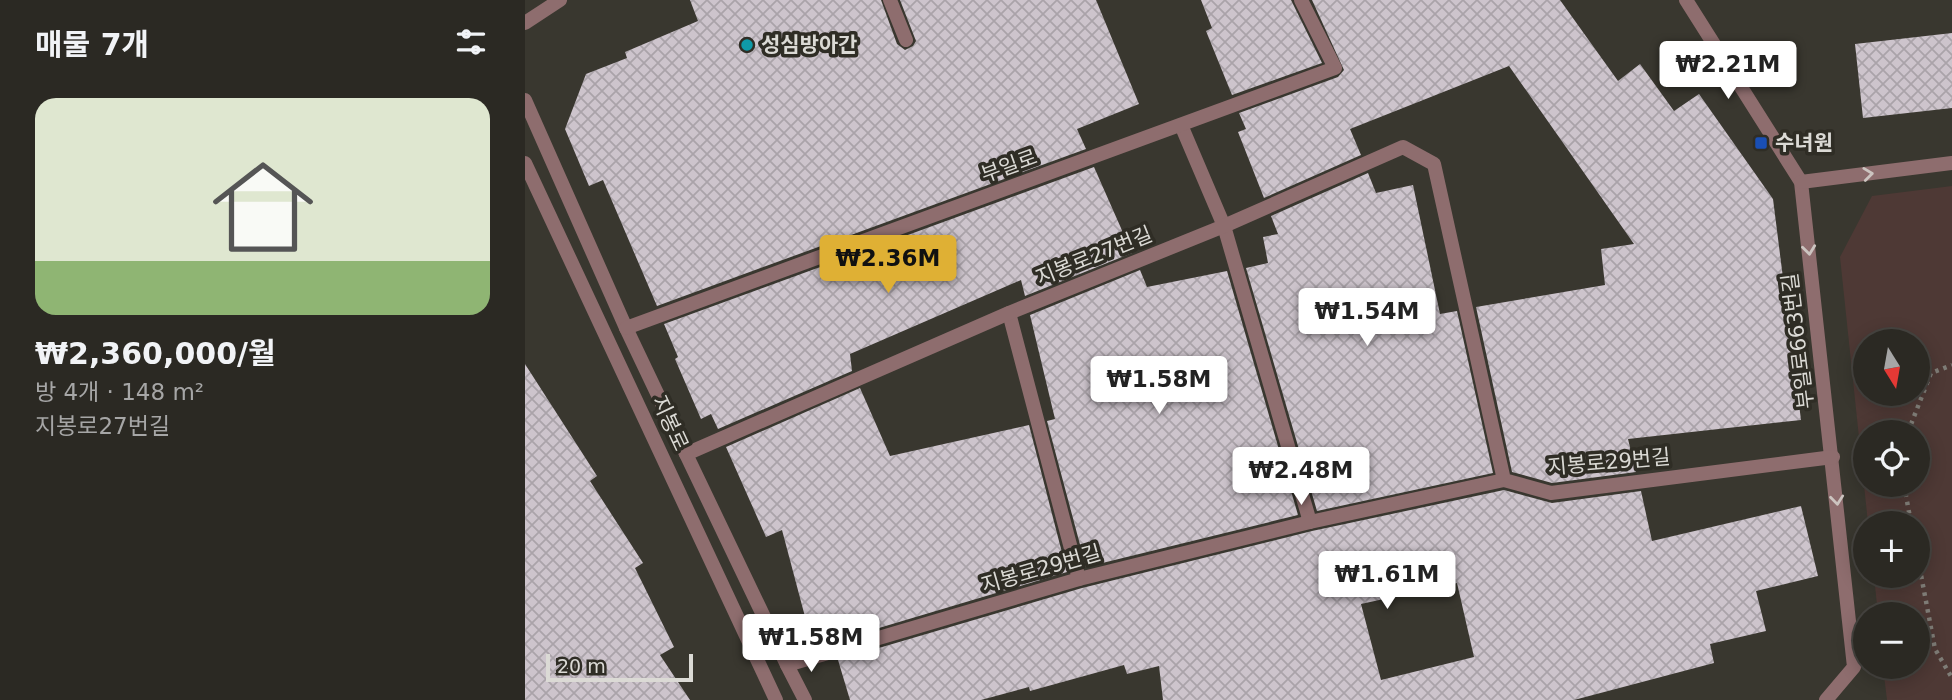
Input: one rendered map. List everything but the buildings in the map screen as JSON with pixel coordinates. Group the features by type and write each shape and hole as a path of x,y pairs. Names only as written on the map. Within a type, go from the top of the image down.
{"street":[{"path":"525,23 560,0"},
{"path":"890,0 906,40"},
{"name":"부일로","path":"626,328 1335,68 1301,0"},
{"name":"부일로663번길","path":"1686,0 1801,182 1854,667 1826,700"},
{"path":"525,100 626,328 805,700"},
{"path":"1181,125 1224,226 1310,522"},
{"name":"지봉로27번길","path":"686,454 1009,313 1224,226 1403,147 1434,164 1504,480"},
{"name":"지봉로","path":"525,163 776,700"},
{"path":"1801,182 1952,163"},
{"path":"1009,313 1079,579"},
{"name":"지봉로29번길","path":"786,665 1079,579 1310,522 1504,480 1551,493 1833,457"}],"path":[{"path":"1912,420 1931,373 1952,365"},
{"path":"1923,588 1935,649 1952,678"}],"shaded area":[{"path":"1952,186 1952,700 1887,700 1884,679 1930,679 1930,602 1877,602 1875,588 1930,588 1930,511 1867,511 1865,497 1930,497 1930,420 1857,420 1856,406 1930,406 1930,329 1853,329 1853,380 1840,257 1872,196"}],"place":[{"name":"성심방아간","path":"747,45"},
{"name":"수녀원","path":"1761,143"}]}
